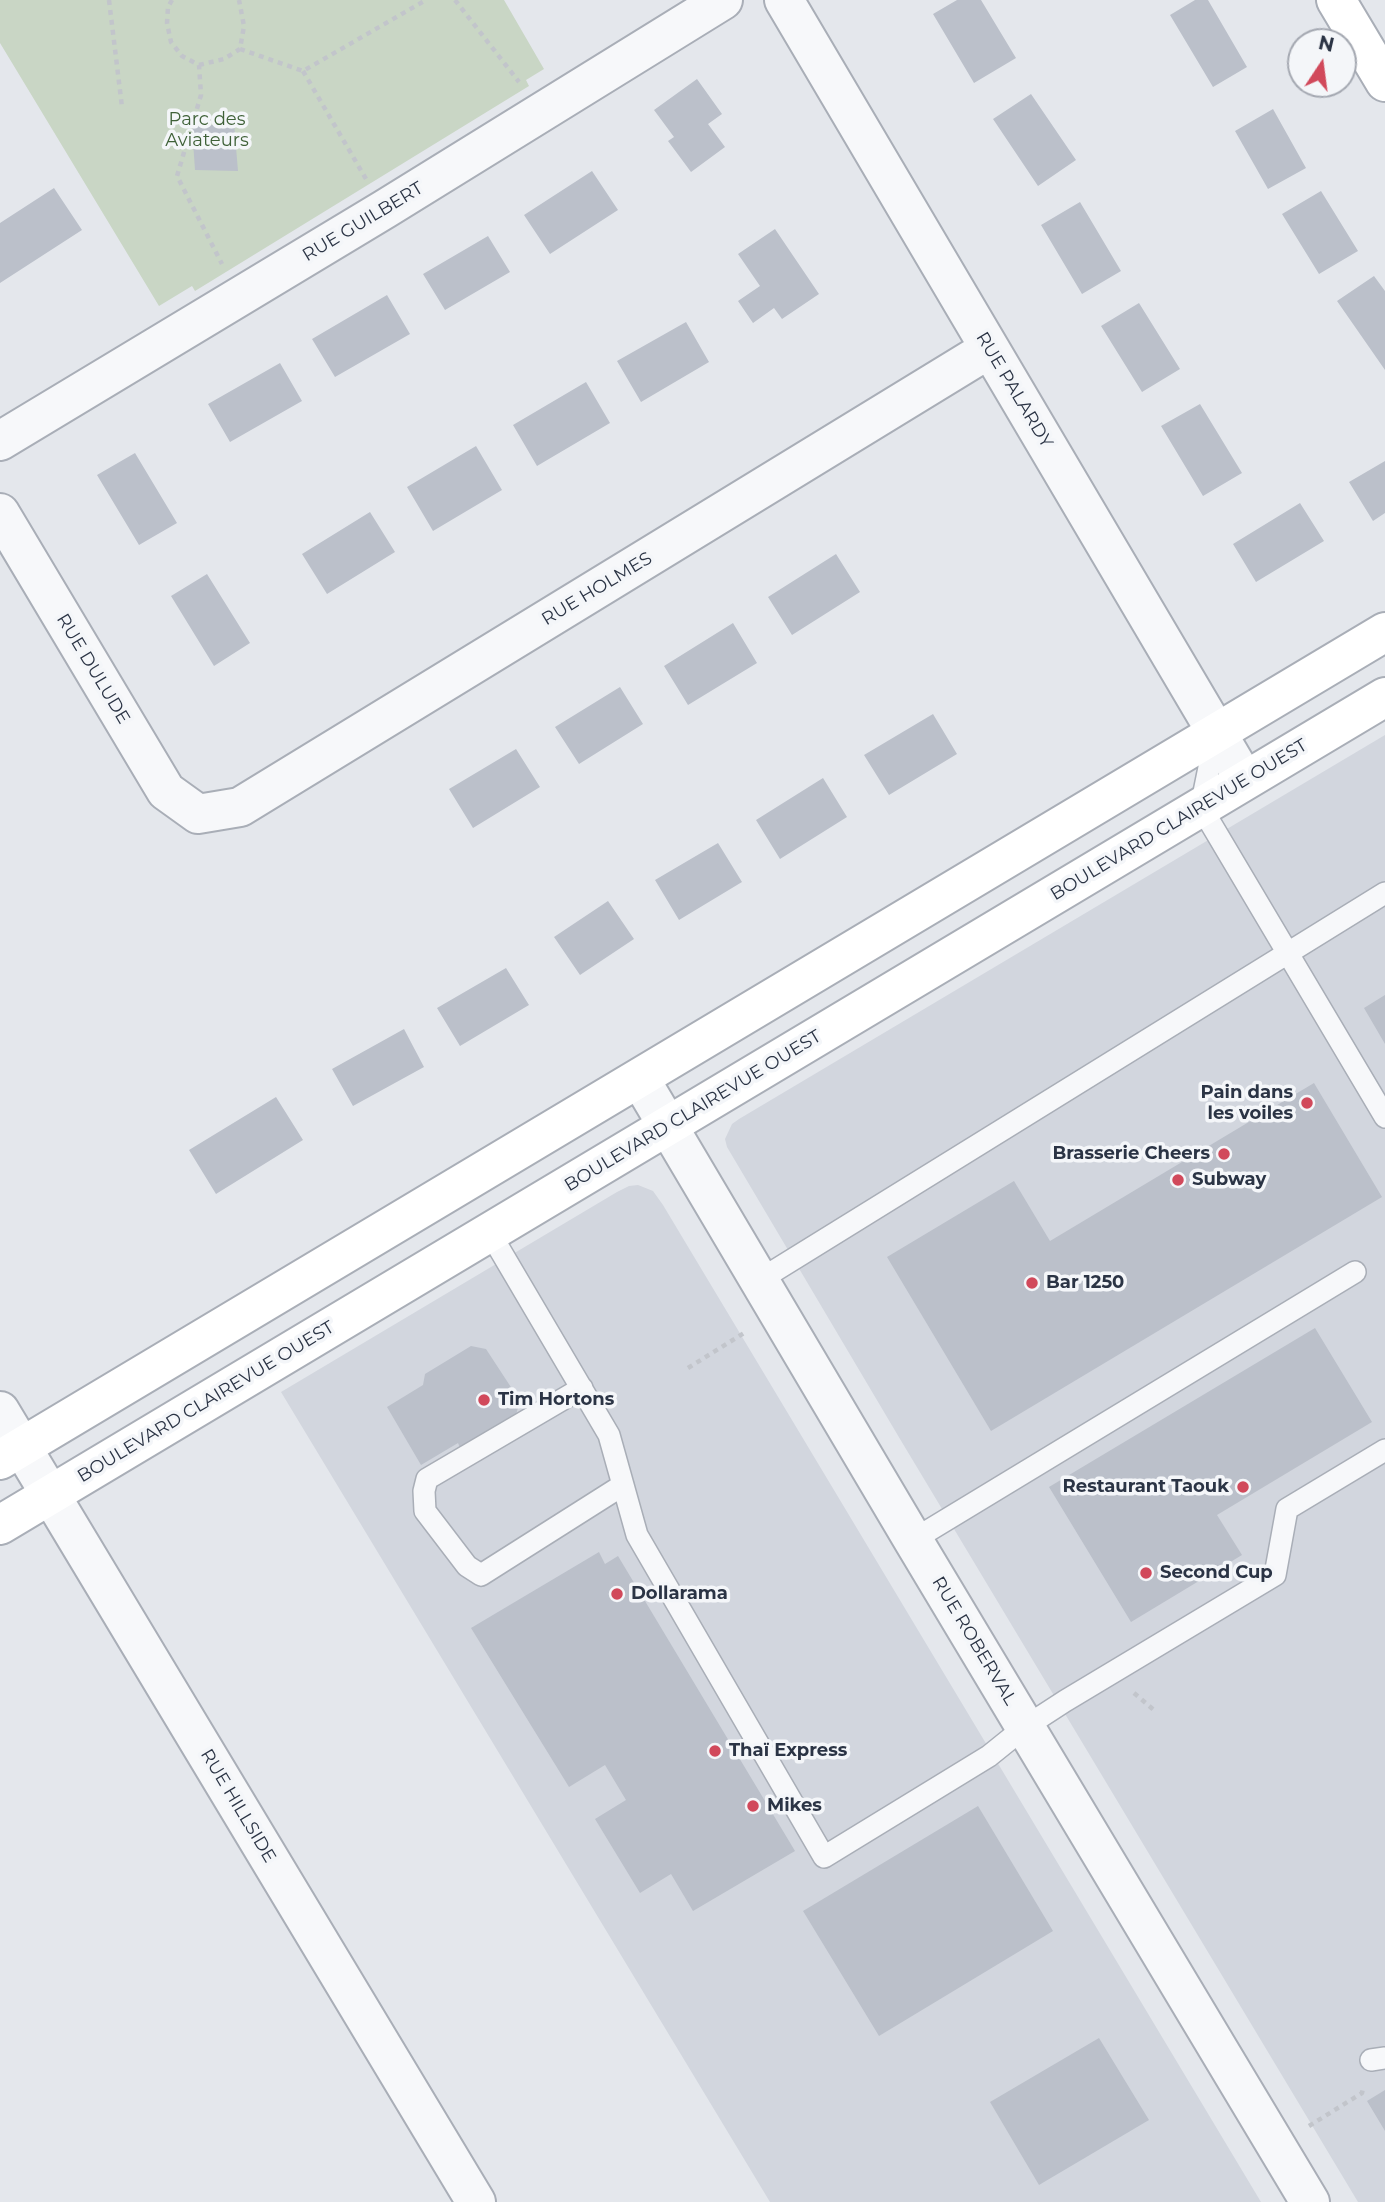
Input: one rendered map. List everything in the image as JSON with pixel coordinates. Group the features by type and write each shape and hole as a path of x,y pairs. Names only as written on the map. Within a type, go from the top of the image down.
{"street":[{"name":"RUE GUILBERT","path":"0,441 540,115 723,0"},
{"name":"RUE PALARDY","path":"784,0 1244,779"},
{"path":"1336,0 1385,82"},
{"name":"RUE HOLMES","path":"198,814 240,807 989,349"},
{"name":"RUE DULUDE","path":"0,513 166,791 198,814"},
{"path":"11,1453 1385,632"},
{"name":"BOULEVARD CLAIREVUE OUEST","path":"0,1525 1385,697"},
{"name":"RUE ROBERVAL","path":"640,1079 912,1540 1310,2202"},
{"name":"RUE HILLSIDE","path":"0,1411 11,1453 51,1495 476,2202"}],"lane":[{"path":"1216,733 1201,807 1385,1117"},
{"path":"758,1281 1385,893"},
{"path":"489,1233 609,1435 637,1535 824,1857 989,1756 1026,1727 1088,1687 1275,1575 1287,1509 1385,1450"},
{"path":"912,1540 1355,1272"},
{"path":"582,1388 427,1479 424,1491 425,1511 467,1566 481,1575 623,1486"}],"path":[{"path":"109,0 122,107"},
{"path":"172,0 168,7 167,23 172,42 182,56 199,65 224,59 240,49 244,26 239,0"},
{"path":"303,71 426,0"},
{"path":"455,0 501,61 515,75 540,115"},
{"path":"240,49 303,71 385,209"},
{"path":"199,65 201,94 177,176 239,297"},
{"path":"688,1368 744,1333"},
{"path":"1308,2126 1362,2093 1378,2059"}],"shaded area":[{"path":"1385,735 1385,2202 1358,2202 900,1439 727,1147 725,1139 732,1124 739,1119"},
{"path":"638,1185 653,1191 663,1205 1261,2202 770,2202 281,1392 617,1192"}],"green space":[{"name":"Parc des Aviateurs","path":"0,0 504,0 544,69 526,80 529,86 195,291 192,286 159,306 0,43"}],"building":[{"path":"957,0 981,0 1016,58 974,83 933,14"},
{"path":"1195,0 1208,0 1247,67 1213,87 1170,15"},
{"path":"697,79 722,114 708,124 725,147 691,172 668,141 674,137 654,110"},
{"path":"1031,94 1076,160 1038,186 993,119"},
{"path":"1273,109 1306,168 1268,189 1235,131"},
{"path":"234,123 238,171 195,170 192,127"},
{"path":"592,171 618,210 550,254 524,215"},
{"path":"54,188 82,230 0,283 0,223"},
{"path":"1321,191 1358,251 1319,274 1282,214"},
{"path":"1080,202 1121,271 1082,294 1041,225"},
{"path":"775,229 819,294 782,319 774,308 753,323 738,301 760,286 738,254"},
{"path":"488,236 510,272 445,310 423,274"},
{"path":"1374,276 1385,291 1385,370 1337,301"},
{"path":"387,295 410,334 335,377 312,339"},
{"path":"1139,303 1180,369 1142,392 1101,326"},
{"path":"686,322 709,362 641,402 617,361"},
{"path":"280,363 302,401 230,442 208,404"},
{"path":"586,382 610,423 537,466 513,425"},
{"path":"1200,404 1242,473 1203,496 1161,426"},
{"path":"476,446 502,490 433,531 407,487"},
{"path":"135,453 177,523 139,545 97,475"},
{"path":"1385,461 1385,513 1373,521 1349,482"},
{"path":"1300,503 1324,541 1256,582 1233,544"},
{"path":"370,512 395,552 327,594 302,554"},
{"path":"836,554 860,592 792,635 768,597"},
{"path":"207,574 250,643 214,666 171,596"},
{"path":"733,623 757,663 688,705 664,666"},
{"path":"620,687 643,724 579,764 555,727"},
{"path":"933,714 957,754 889,795 864,755"},
{"path":"516,749 540,787 473,828 449,789"},
{"path":"823,778 847,817 780,859 756,820"},
{"path":"718,843 742,882 679,920 655,880"},
{"path":"608,901 634,939 580,975 554,937"},
{"path":"506,968 529,1005 460,1046 437,1008"},
{"path":"1385,995 1385,1044 1364,1008"},
{"path":"404,1029 424,1067 353,1106 332,1069"},
{"path":"1314,1083 1382,1197 991,1431 887,1257 1014,1181 1050,1241"},
{"path":"276,1097 303,1140 216,1194 189,1150"},
{"path":"1315,1328 1372,1422 1217,1515 1242,1555 1131,1622 1049,1487"},
{"path":"471,1346 486,1349 520,1401 515,1418 461,1450 458,1443 421,1465 387,1407 423,1385 425,1374"},
{"path":"599,1552 605,1564 618,1556 795,1851 693,1911 671,1874 640,1893 595,1819 626,1800 605,1765 569,1787 471,1628"},
{"path":"978,1806 1053,1931 879,2036 803,1911"},
{"path":"1099,2038 1149,2120 1039,2185 990,2102"},
{"path":"1385,2090 1385,2131 1367,2101"}],"place":[{"name":"Pain dans les voiles","path":"1307,1103"},
{"name":"Brasserie Cheers","path":"1224,1154"},
{"name":"Subway","path":"1178,1180"},
{"name":"Bar 1250","path":"1032,1283"},
{"name":"Tim Hortons","path":"484,1400"},
{"name":"Restaurant Taouk","path":"1243,1487"},
{"name":"Second Cup","path":"1146,1573"},
{"name":"Dollarama","path":"617,1594"},
{"name":"Thaï Express","path":"715,1751"},
{"name":"Mikes","path":"753,1806"}]}
